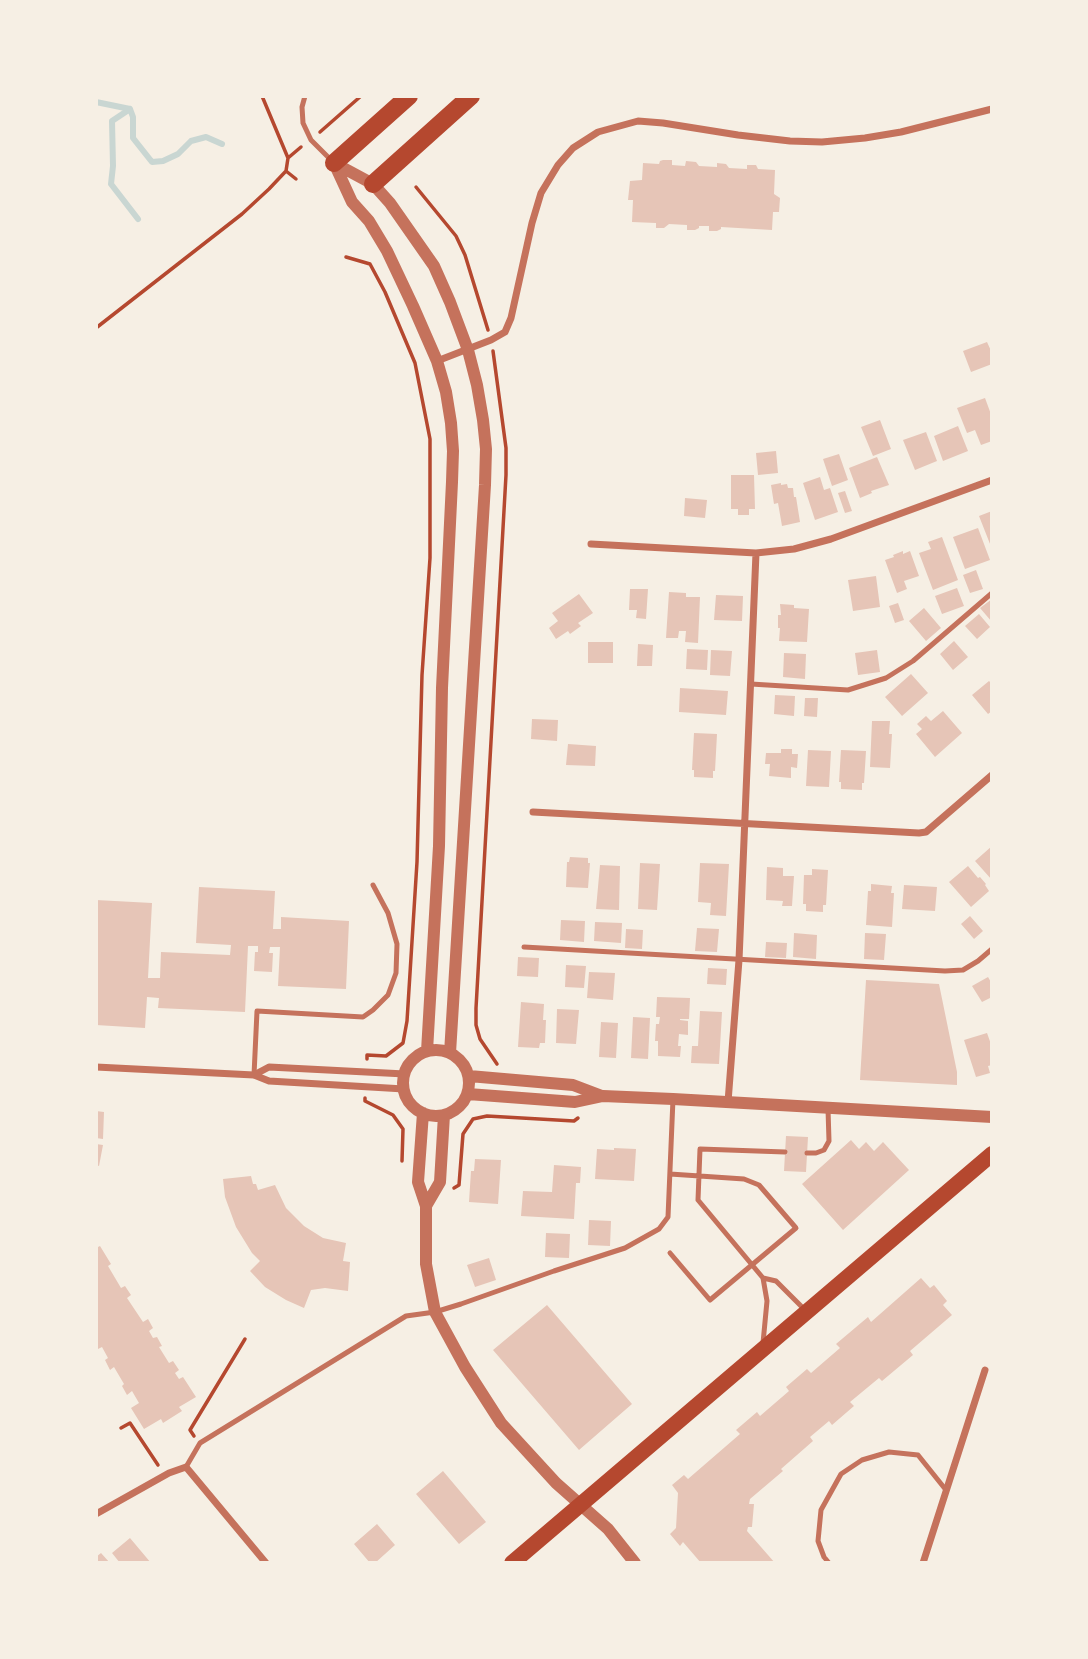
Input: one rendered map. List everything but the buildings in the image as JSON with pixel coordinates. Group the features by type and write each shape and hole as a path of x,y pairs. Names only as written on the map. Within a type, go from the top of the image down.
{"highway":[{"path":"334,163 410,96"},
{"path":"373,184 471,96"}],"main road":[{"path":"512,1563 992,1154"}],"street":[{"path":"437,361 505,332 511,318 541,193 558,165 573,148 598,132 638,121 790,141 822,142 901,132 992,109"},
{"path":"334,163 373,184 390,203 434,266 468,350 484,420 486,449 450,1053"},
{"path":"334,163 352,202 369,221 387,251 437,361 446,393 453,451 442,688 439,846 427,1051"},
{"path":"592,544 756,553 794,549 831,539 992,480"},
{"path":"728,1102 739,960 756,553"},
{"path":"533,812 919,833 926,832 992,775"},
{"path":"433,1049 450,1053 463,1062 469,1076 468,1094 454,1111 433,1116 423,1113 407,1099 404,1089 405,1074 413,1059 427,1051 433,1049"},
{"path":"96,1066 254,1075 270,1081 404,1089"},
{"path":"254,1075 269,1067 405,1074"},
{"path":"469,1076 573,1085 603,1096"},
{"path":"468,1094 575,1102 603,1096 673,1099 992,1117"},
{"path":"423,1113 418,1182 426,1206 426,1264 435,1312 465,1367 501,1423 556,1483 608,1529 635,1563"},
{"path":"426,1206 440,1182 444,1115"},
{"path":"923,1563 985,1370"},
{"path":"96,1514 169,1473 186,1468 266,1563"}],"lane":[{"path":"305,96 302,107 303,123 311,140 334,163"},
{"path":"751,684 848,690 886,678 913,662 992,593"},
{"path":"254,1075 257,1011 363,1017 388,995 396,973 397,944 388,913 373,885"},
{"path":"524,947 954,970 963,970 992,949"},
{"path":"186,1468 200,1443 407,1316 435,1312 625,1248 660,1229 668,1217 673,1099"},
{"path":"807,1153 824,1150 829,1140 828,1108"},
{"path":"762,1349 767,1301 763,1278 698,1200 699,1149 785,1152"},
{"path":"670,1174 744,1179 759,1185 796,1228 710,1300 670,1253"},
{"path":"763,1278 776,1280 806,1311"},
{"path":"829,1563 818,1541 821,1510 841,1474 862,1460 889,1452 918,1455 946,1490"}],"path":[{"path":"96,328 242,214 286,171 288,158 262,96"},
{"path":"327,126 361,96"},
{"path":"288,158 301,147"},
{"path":"286,171 296,179"},
{"path":"416,187 456,236 465,255 491,340 506,448 476,1009 476,1025 481,1039 497,1062"},
{"path":"346,257 370,264 385,292 415,363 430,439 430,558 422,675 417,862 407,1021 402,1043 386,1056 367,1055"},
{"path":"365,1101 393,1115 404,1129 402,1166"},
{"path":"459,1185 463,1133 473,1119 487,1116 575,1121"},
{"path":"200,1443 190,1430 245,1339"},
{"path":"121,1429 130,1423 156,1462"}],"waterway":[{"path":"96,102 130,109 133,117 133,138 152,162 163,161 178,154 191,141 206,137 222,144"},
{"path":"130,109 112,121 111,184 138,219"}]}
